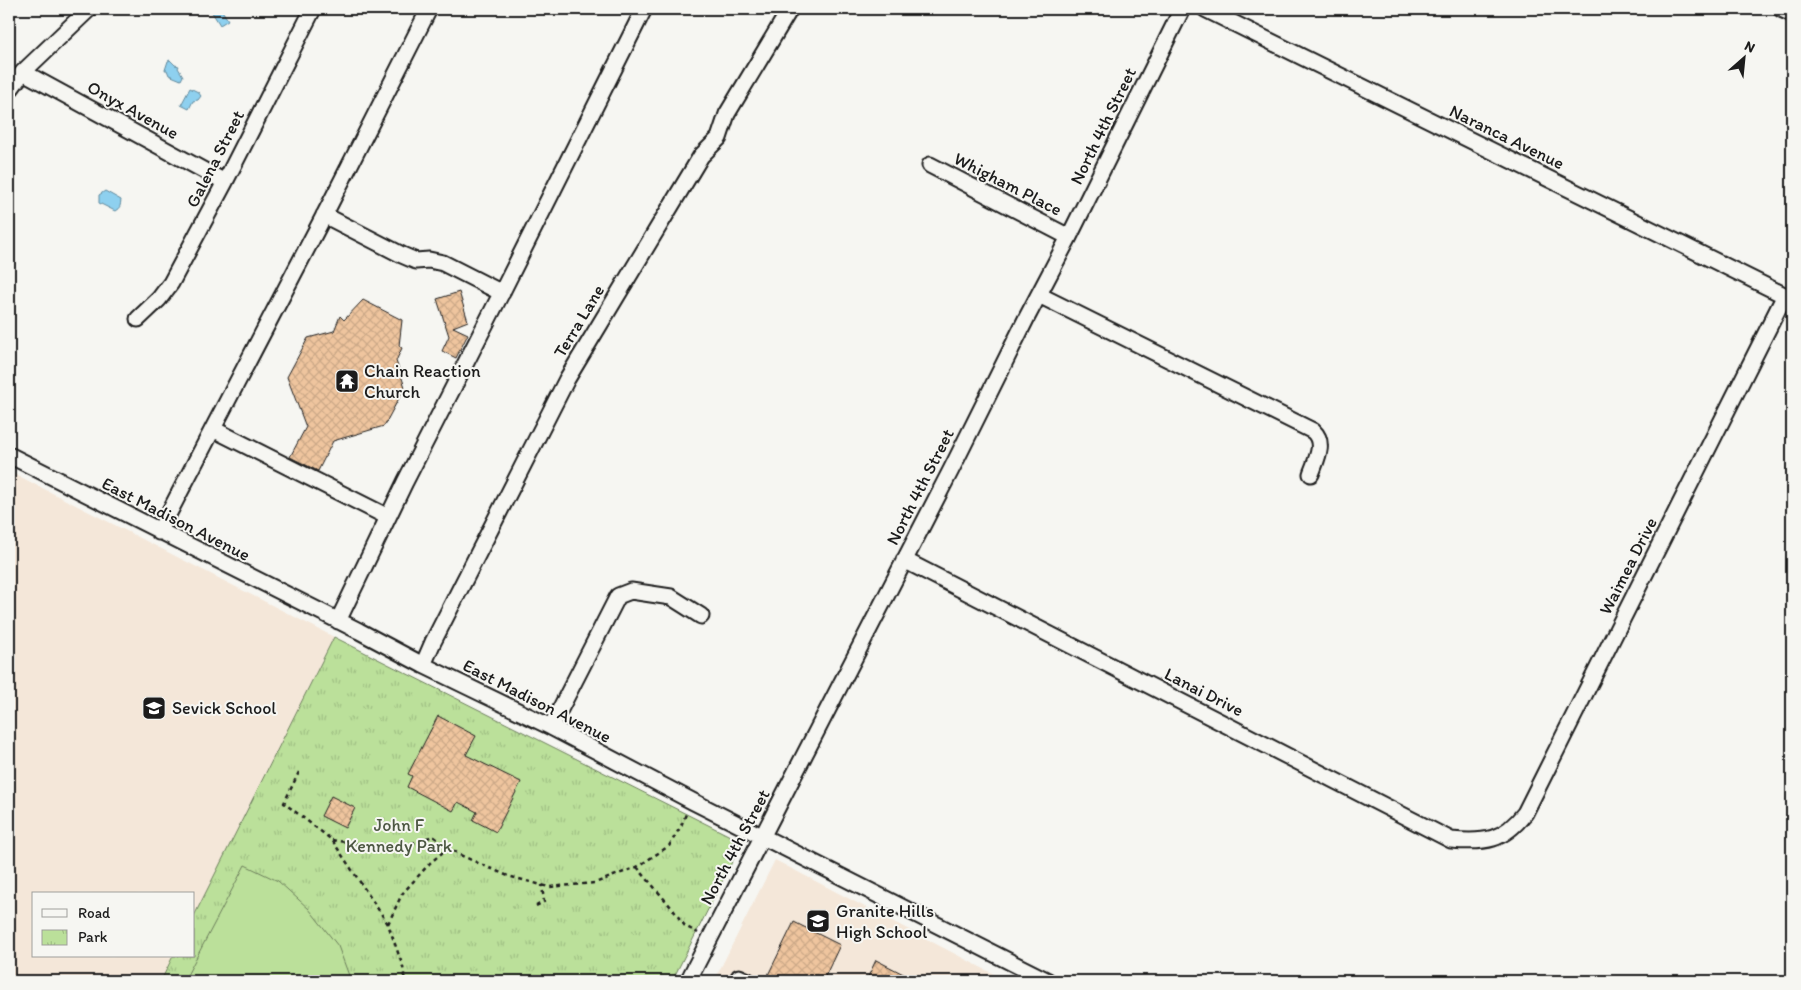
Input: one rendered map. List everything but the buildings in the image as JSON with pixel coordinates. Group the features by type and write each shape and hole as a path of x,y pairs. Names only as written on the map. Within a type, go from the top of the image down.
{"street":[{"path":"9,91 23,72 89,9"},
{"name":"Galena Street","path":"138,319 159,299 171,283 313,9"},
{"path":"160,532 429,9"},
{"path":"338,621 388,517 644,9"},
{"name":"Terra Lane","path":"423,665 567,379 701,156 719,138 727,114 790,9"},
{"name":"North 4th Street","path":"688,981 1070,237 1182,9"},
{"name":"Naranca Avenue","path":"1205,9 1789,297"},
{"path":"1781,9 1792,14"},
{"name":"Onyx Avenue","path":"23,72 225,182"},
{"name":"Whigham Place","path":"930,165 1070,237"},
{"path":"324,215 402,255 416,261 437,261 443,263 502,293"},
{"path":"1039,295 1313,431 1318,436 1320,445 1311,474"},
{"name":"Waimea Drive","path":"1490,840 1515,826 1525,813 1789,297"},
{"path":"213,429 388,517"},
{"name":"East Madison Avenue","path":"9,455 423,665 551,727 692,801 1047,981"},
{"name":"Lanai Drive","path":"904,560 1451,840 1478,842 1490,840"},
{"path":"551,727 618,596 631,591 671,597 701,616"},
{"path":"737,981 739,977 748,981"}],"path":[{"path":"299,772 284,804 332,840 388,924 403,967 405,981"},
{"path":"332,840 377,847 413,843 433,836 460,855 508,876 549,886 595,883 637,867 669,846 681,826 692,801"},
{"path":"388,924 402,894 430,863 449,848"},
{"path":"637,867 685,926 708,939"},
{"path":"536,906 544,902 542,885"}],"shaded area":[{"name":"Sevick School","path":"9,471 334,637 195,914 195,892 32,892 32,958 172,958 161,981 9,981"},
{"name":"Granite Hills High School","path":"775,860 1007,981 714,981"}],"green space":[{"name":"John F Kennedy Park","path":"334,637 742,842 672,981 161,981 172,958 195,958 195,914"},
{"path":"245,865 278,881 309,909 338,946 351,981 184,981"}],"water":[{"path":"210,9 221,9 228,20 220,25"},
{"path":"170,60 179,66 178,68 183,76 181,80 169,75 167,70 165,70"},
{"path":"190,88 201,96 198,100 193,101 189,109 181,105"},
{"path":"105,191 121,200 120,206 115,211 99,203 99,195"}],"place":[{"name":"Chain Reaction Church","path":"347,381"},
{"name":"Sevick School","path":"154,708"},
{"name":"Granite Hills High School","path":"818,921"}]}
